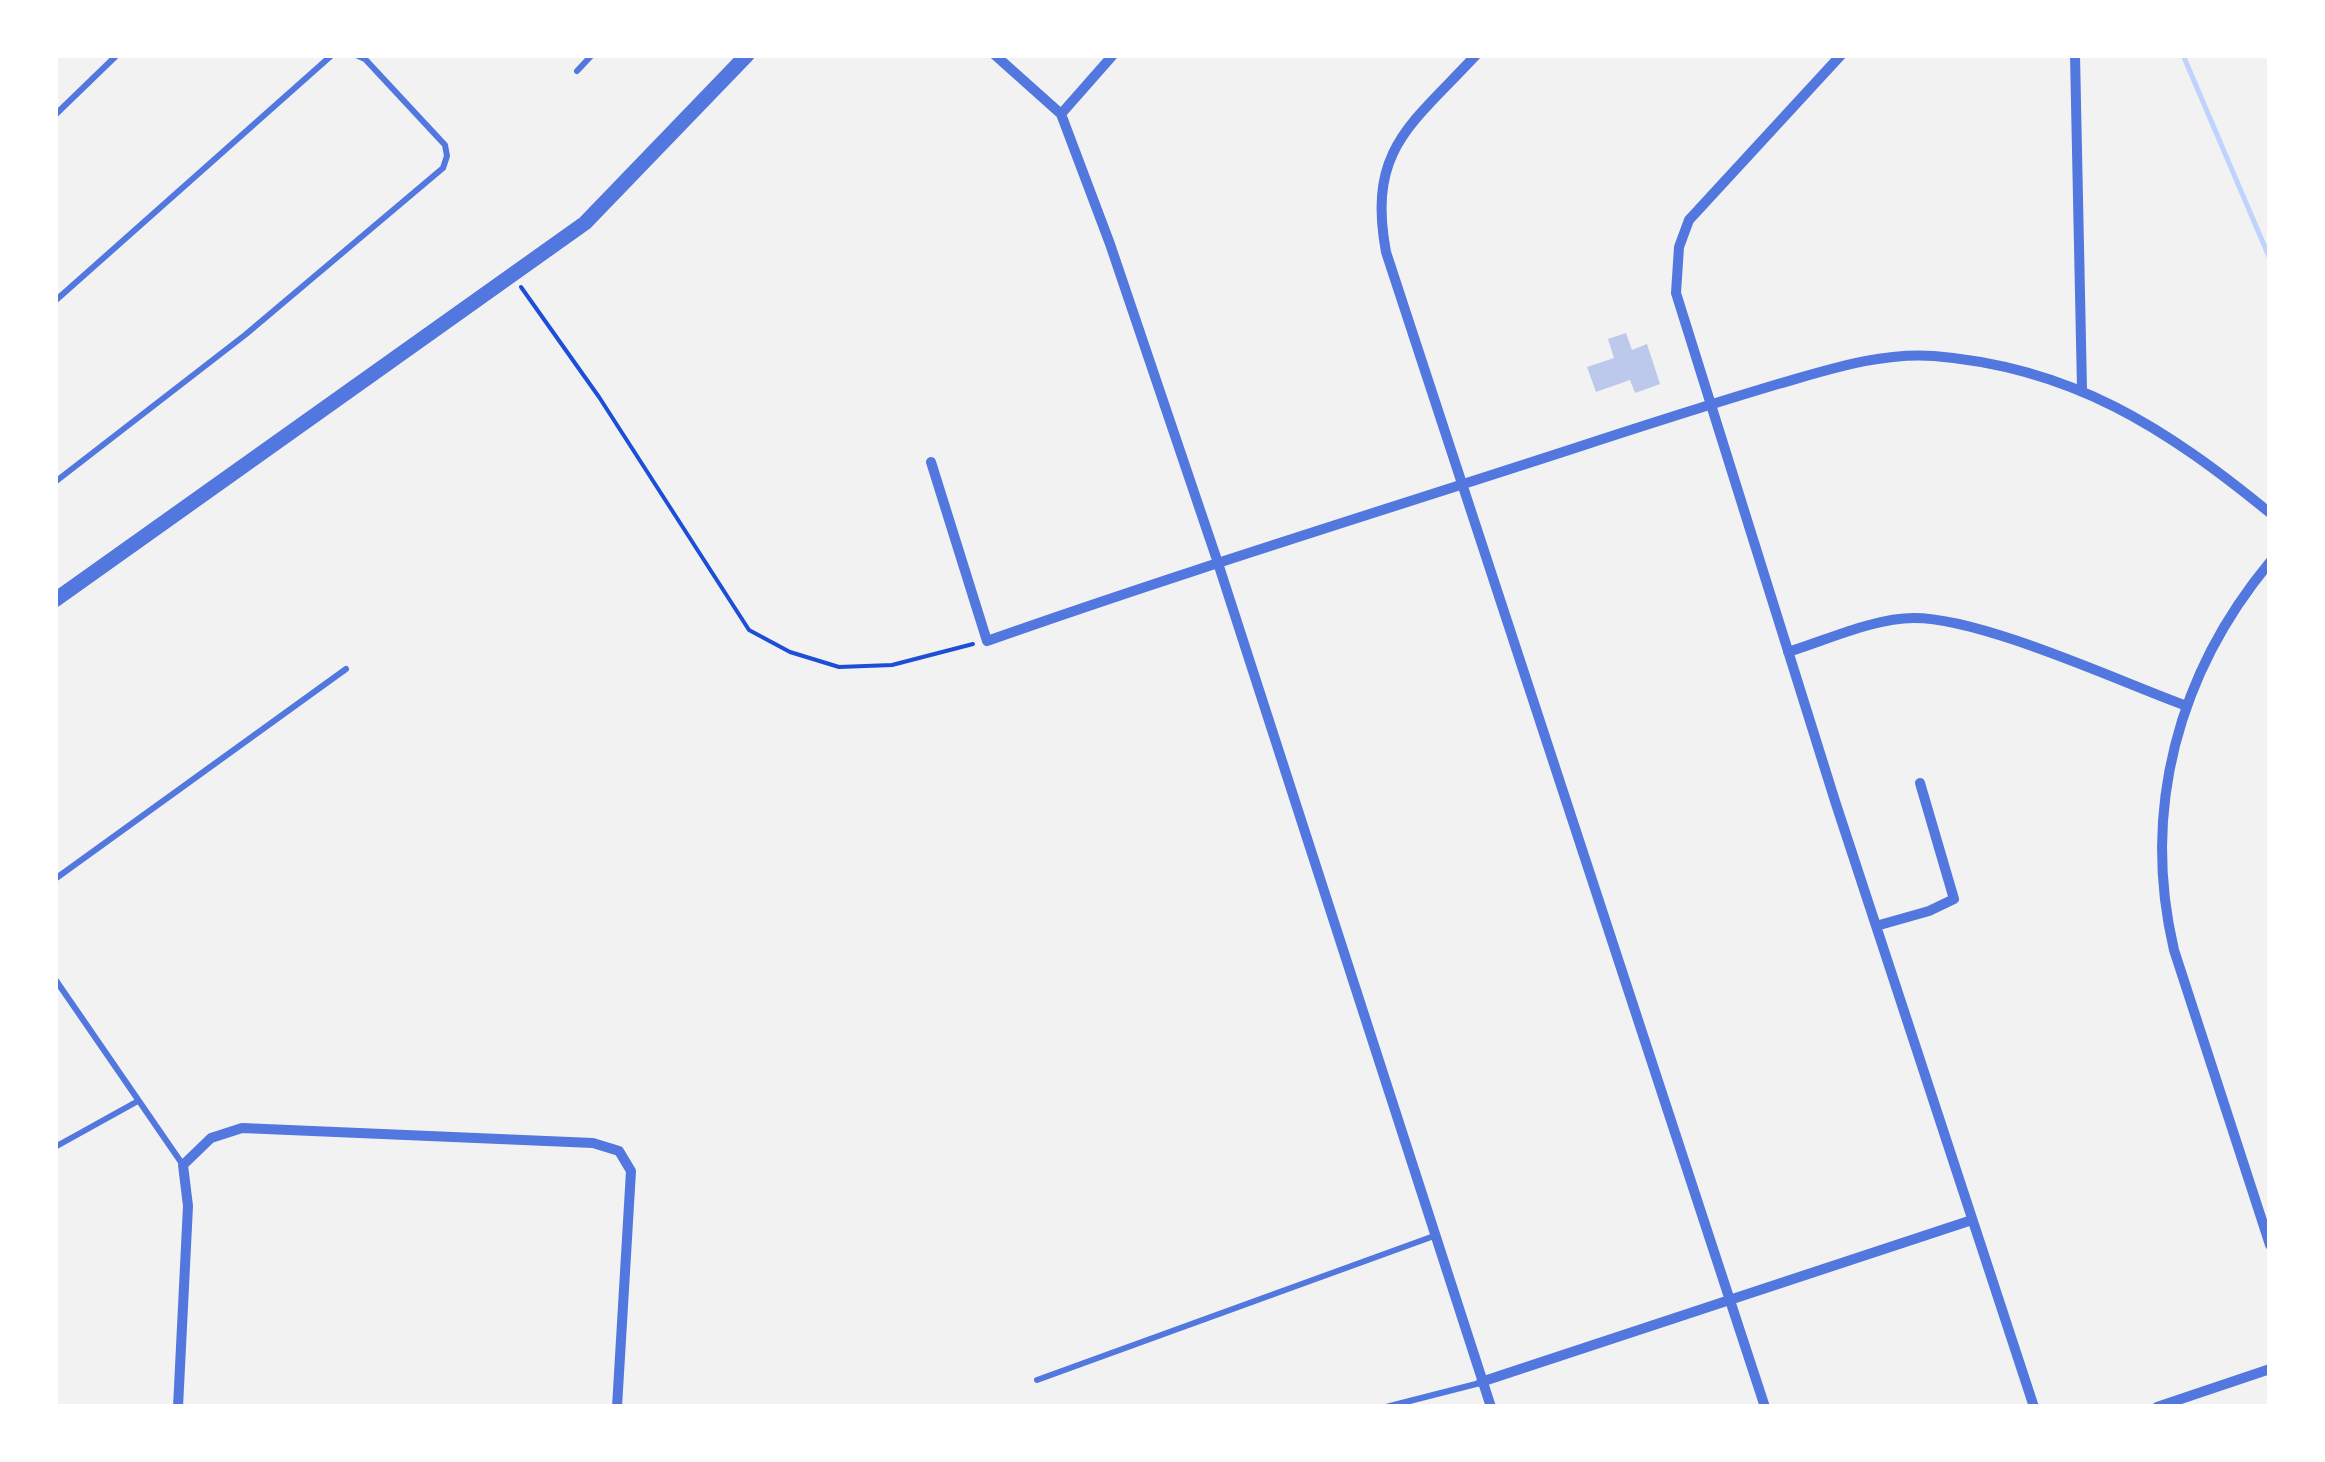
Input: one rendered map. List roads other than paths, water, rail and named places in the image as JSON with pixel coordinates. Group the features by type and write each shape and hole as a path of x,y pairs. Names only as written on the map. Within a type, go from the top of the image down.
{"street":[{"path":"55,600 585,223 747,55"},
{"path":"996,55 1062,114 1217,560 1490,1407"},
{"path":"1062,114 1114,55"},
{"path":"1476,55 1391,154 1378,194 1386,252 1459,486 1765,1407"},
{"path":"1841,55 1690,220 1678,258 1676,293 1876,926 2034,1407"},
{"path":"2075,55 2082,388"},
{"path":"930,462 987,640 1217,560 1709,404 1838,367 1916,356 1970,360 2082,388 2195,451 2270,513"},
{"path":"2270,562 2220,632 2184,705 2169,764 2160,838 2165,910 2198,1028 2270,1245"},
{"path":"1788,652 1889,622 1929,619 2008,640 2184,705"},
{"path":"1876,926 1929,911 1954,898 1920,784"},
{"path":"178,1407 188,1206 183,1165 211,1138 242,1128 610,1146 628,1161 631,1171 616,1407"},
{"path":"1482,1382 1731,1303 1972,1220"},
{"path":"2157,1407 2270,1369"}],"lane":[{"path":"55,115 116,55"},
{"path":"55,301 332,55"},
{"path":"55,482 245,335 443,168 448,156 445,145 356,55"},
{"path":"577,71 592,55"},
{"path":"55,879 346,669"},
{"path":"55,979 183,1165"},
{"path":"55,1147 138,1101"},
{"path":"1036,1380 1434,1236"},
{"path":"1386,1407 1482,1382"}],"waterway":[{"path":"2183,55 2270,259"}]}
